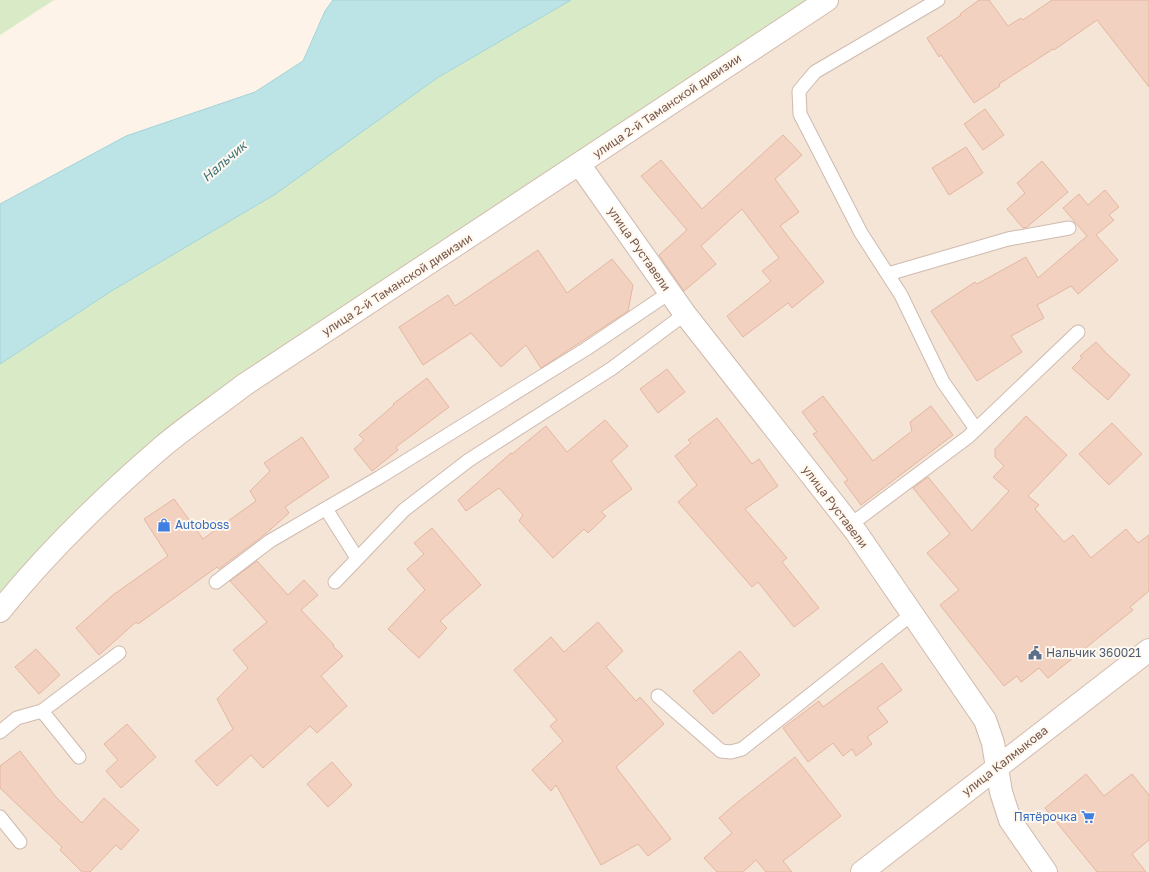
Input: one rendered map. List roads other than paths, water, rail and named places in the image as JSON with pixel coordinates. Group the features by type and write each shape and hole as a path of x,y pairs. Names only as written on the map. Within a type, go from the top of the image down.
{"street":[{"name":"улица 2-й Таманской дивизии","path":"0,611 57,546 104,499 163,447 244,385 827,0"},
{"name":"улица Руставели","path":"579,164 685,314 850,524 985,720 993,743 1001,792 1010,820 1046,872"},
{"name":"улица Калмыкова","path":"862,872 1149,650"}],"lane":[{"path":"938,0 815,72 799,91 800,114 861,233 901,295 943,382 976,429"},
{"path":"888,274 1008,239 1069,228"},
{"path":"216,582 270,541 326,509 586,349 670,293"},
{"path":"335,582 404,510 469,460 611,369 685,314"},
{"path":"850,524 968,437 1078,332"},
{"path":"326,509 357,558"},
{"path":"658,696 721,751 731,752 742,749 912,614"},
{"path":"0,732 17,718 42,711 119,653"},
{"path":"42,711 79,757"},
{"path":"0,817 20,842"}],"water":[{"name":"Нальчик","path":"333,0 571,0 437,78 274,195 113,290 0,364 0,204 126,136 255,92 303,61 325,11"}],"place":[{"name":"Autoboss","path":"164,525"},
{"name":"Нальчик 360021","path":"1035,653"},
{"name":"Пятёрочка","path":"1088,817"}]}
